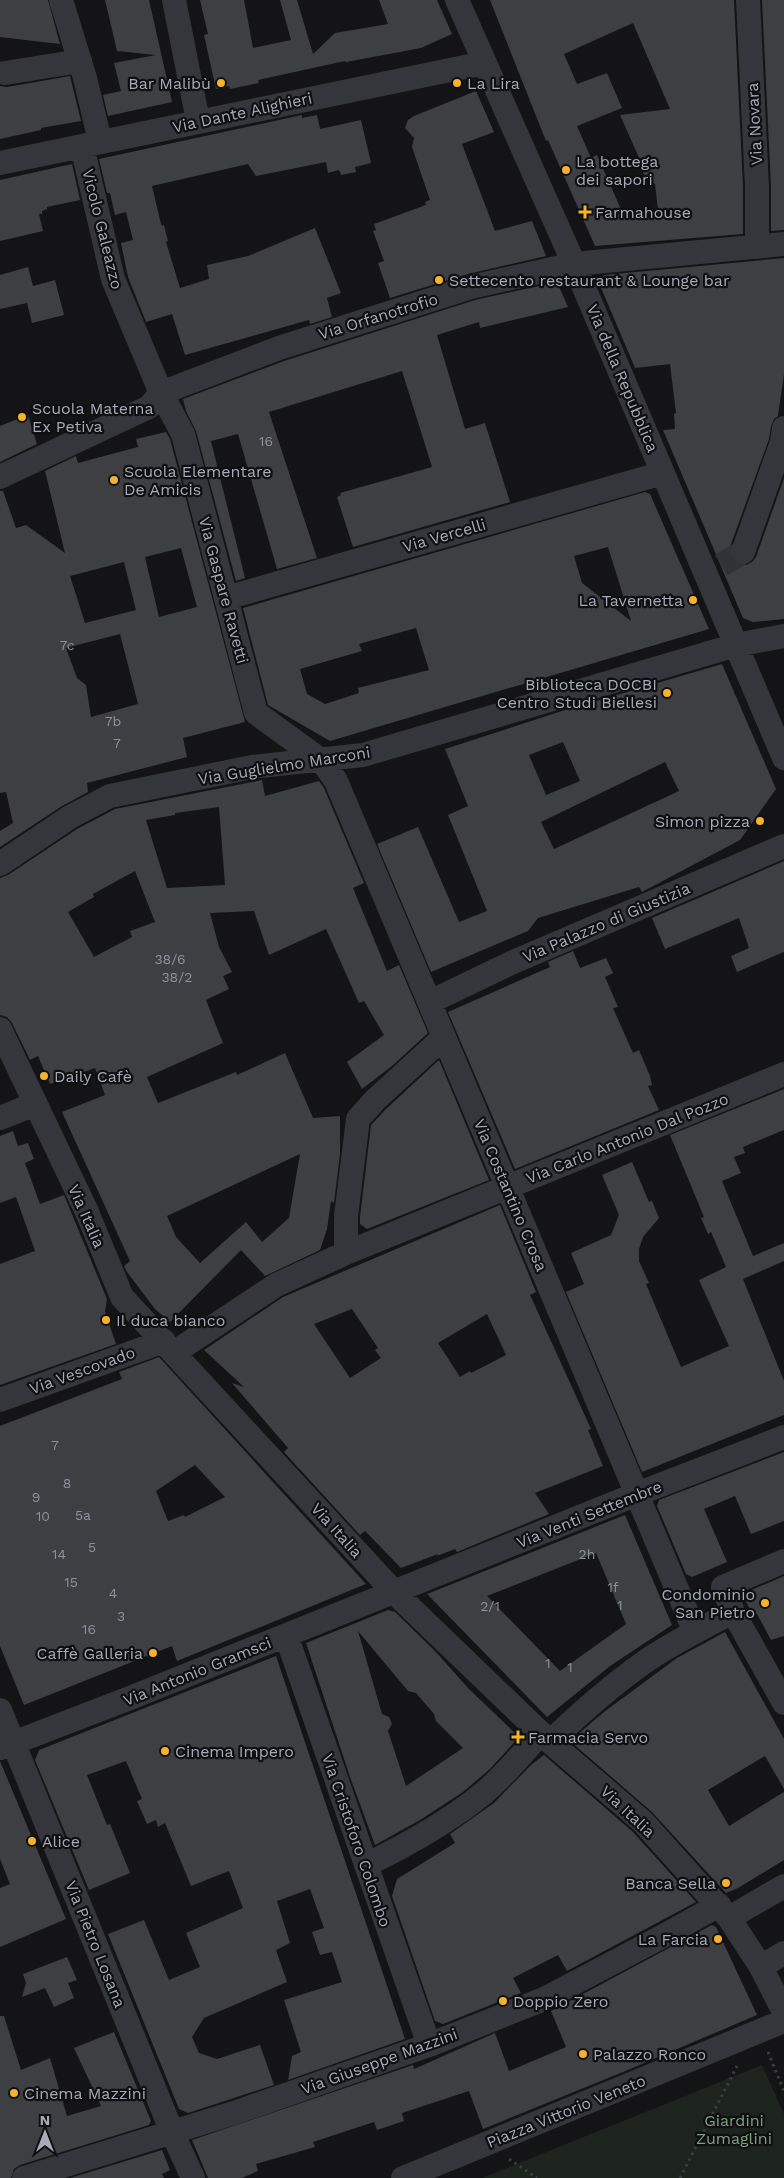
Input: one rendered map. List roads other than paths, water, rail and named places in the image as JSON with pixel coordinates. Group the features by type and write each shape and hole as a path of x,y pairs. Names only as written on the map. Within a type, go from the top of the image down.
{"street":[{"name":"Vicolo Galeazzo","path":"61,0 83,69 91,144 113,279 161,393"},
{"path":"174,0 198,121"},
{"name":"Via della Repubblica","path":"457,0 574,264 663,473 713,569 736,645 784,758"},
{"name":"Via Novara","path":"748,0 758,247"},
{"name":"Via Dante Alighieri","path":"0,163 484,63"},
{"path":"5,73 83,69"},
{"name":"Via Orfanotrofio","path":"0,477 149,408 161,393 279,348 471,287 574,264 784,244"},
{"name":"Via Gaspare Ravetti","path":"161,393 183,434 256,713 322,760"},
{"path":"743,552 782,442 784,428"},
{"name":"Via Vercelli","path":"226,598 663,473"},
{"name":"Via Guglielmo Marconi","path":"0,864 70,817 110,796 252,767 363,755 736,645 784,636"},
{"name":"Via Costantino Crosa","path":"322,760 336,781 695,1632"},
{"name":"Via Palazzo di Giustizia","path":"430,1002 511,963 784,846"},
{"name":"Via Italia","path":"0,1029 87,1212 122,1297 394,1592 546,1738 643,1822 724,1911 762,1967"},
{"path":"346,1253 346,1216 358,1119 376,1099 444,1036"},
{"name":"Via Carlo Antonio Dal Pozzo","path":"276,1285 346,1253 784,1074"},
{"path":"0,1118 35,1104"},
{"name":"Via Vescovado","path":"0,1400 169,1346 276,1285"},
{"name":"Via Venti Settembre","path":"394,1592 784,1437"},
{"path":"784,1561 723,1587 733,1612 784,1703"},
{"name":"Via Antonio Gramsci","path":"7,1746 394,1592"},
{"path":"366,1865 399,1849 472,1802 546,1738 646,1661 733,1612"},
{"name":"Via Cristoforo Colombo","path":"286,1635 429,2045"},
{"name":"Via Pietro Losana","path":"0,1710 7,1746 193,2178"},
{"name":"Via Giuseppe Mazzini","path":"24,2178 234,2113 429,2045 544,1999 667,1934 784,1886"},
{"path":"784,1953 762,1967 784,2012"},
{"name":"Piazza Vittorio Veneto","path":"403,2178 784,2021"}],"tunnel":[{"path":"721,565 743,552"}],"place":[{"name":"Bar Malibù","path":"221,83"},
{"name":"La Lira","path":"457,83"},
{"name":"La bottega dei sapori","path":"566,170"},
{"name":"Farmahouse","path":"585,212"},
{"name":"Settecento restaurant & Lounge bar","path":"439,280"},
{"name":"Scuola Materna Ex Petiva","path":"22,417"},
{"name":"Scuola Elementare De Amicis","path":"114,480"},
{"name":"La Tavernetta","path":"693,600"},
{"name":"Biblioteca DOCBI Centro Studi Biellesi","path":"667,693"},
{"name":"Simon pizza","path":"760,821"},
{"name":"Daily Cafè","path":"44,1076"},
{"name":"Il duca bianco","path":"106,1320"},
{"name":"Condominio San Pietro","path":"765,1603"},
{"name":"Caffè Galleria","path":"153,1653"},
{"name":"Farmacia Servo","path":"518,1737"},
{"name":"Cinema Impero","path":"165,1751"},
{"name":"Alice","path":"32,1841"},
{"name":"Banca Sella","path":"726,1883"},
{"name":"La Farcia","path":"718,1939"},
{"name":"Doppio Zero","path":"503,2001"},
{"name":"Palazzo Ronco","path":"583,2054"},
{"name":"Cinema Mazzini","path":"14,2093"}],"park label":[{"name":"Giardini Zumaglini","path":"734,2129"}]}
